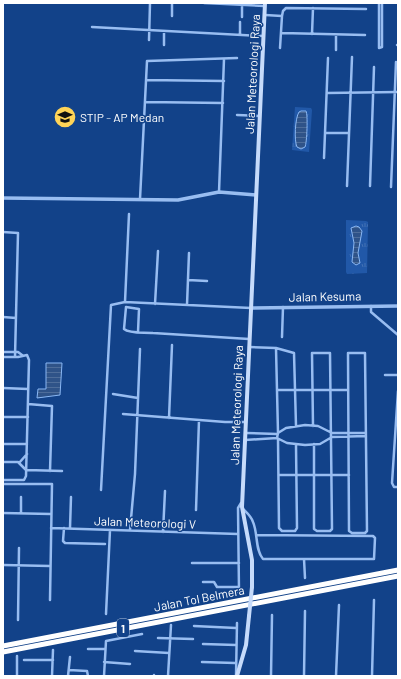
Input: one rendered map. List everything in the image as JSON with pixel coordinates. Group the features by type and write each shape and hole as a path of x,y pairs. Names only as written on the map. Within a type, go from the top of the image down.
{"highway":[{"name":"Jalan Tol Belmera","path":"3,646 398,570"},
{"name":"Jalan Tol Belmera","path":"3,652 398,576"}],"main road":[{"name":"Jalan Meteorologi Raya","path":"236,676 246,645 252,587 252,560 242,505 265,4"}],"street":[{"path":"149,40 150,3"},
{"path":"172,3 172,16"},
{"path":"204,3 242,5 265,4"},
{"path":"381,4 382,47 379,48 381,4"},
{"path":"242,5 242,17"},
{"path":"280,48 282,16 283,11 286,8 366,9"},
{"path":"312,34 313,8"},
{"path":"265,15 282,16"},
{"path":"240,22 240,35"},
{"path":"92,27 264,36"},
{"path":"164,31 164,45"},
{"path":"282,33 366,35"},
{"path":"336,35 336,50"},
{"path":"346,186 352,57"},
{"path":"140,199 148,60 237,58"},
{"path":"324,158 328,58"},
{"path":"219,192 224,59"},
{"path":"391,188 396,62"},
{"path":"370,186 374,66"},
{"path":"146,80 224,81"},
{"path":"327,93 396,92"},
{"path":"145,102 223,102"},
{"path":"237,115 260,116"},
{"path":"325,133 348,133"},
{"path":"3,198 178,200 219,192 256,195"},
{"path":"125,302 129,214"},
{"path":"3,232 18,233 15,357"},
{"path":"155,304 158,251"},
{"path":"187,305 189,253"},
{"path":"188,280 207,281"},
{"path":"101,490 111,306 114,303 125,302 251,308"},
{"path":"371,306 371,312 398,335"},
{"name":"Jalan Kesuma","path":"251,308 398,306"},
{"path":"138,332 139,308 126,307 124,330 138,332 249,339"},
{"path":"282,337 283,307"},
{"path":"3,318 16,318"},
{"path":"169,418 172,345"},
{"path":"249,346 276,348 292,352 296,356 296,426"},
{"path":"276,348 278,390 277,436 279,528 282,531 295,531 297,528 296,445"},
{"path":"130,530 138,416 140,349"},
{"path":"3,352 15,352 22,355"},
{"path":"313,426 312,353 330,353 332,433 332,529 330,531 317,531 314,529 314,444"},
{"path":"348,353 365,353 366,434 367,531 365,533 352,533 349,530 348,353"},
{"path":"3,357 15,357 26,354 28,356 28,417 25,479 3,480"},
{"path":"385,375 398,375"},
{"path":"3,388 28,389"},
{"path":"278,390 348,390"},
{"path":"398,391 396,445 392,483 394,487 398,487"},
{"path":"113,394 138,398"},
{"path":"28,404 52,406 50,471"},
{"path":"123,414 246,422"},
{"path":"3,417 28,417"},
{"path":"196,510 199,420"},
{"path":"277,436 286,428 296,426 313,426 324,428 332,433 348,435"},
{"path":"245,433 255,436 277,436 296,445 325,442 332,437 366,434"},
{"path":"245,440 252,440 255,436"},
{"path":"3,444 27,444"},
{"path":"19,463 27,454"},
{"path":"3,462 19,463 26,470 62,471"},
{"path":"278,475 349,475"},
{"path":"3,484 52,484 50,600"},
{"path":"163,532 165,491"},
{"path":"21,497 21,513"},
{"path":"70,528 71,497"},
{"path":"224,594 237,592 239,587 238,508 242,505 253,520 256,535 263,559 374,559 375,538 373,536 256,535"},
{"path":"3,513 51,514"},
{"name":"Jalan Meteorologi V","path":"51,528 238,534"},
{"path":"64,528 63,541 65,543 105,544"},
{"path":"106,614 110,530"},
{"path":"18,620 20,565 19,548"},
{"path":"304,559 305,578"},
{"path":"192,563 239,563"},
{"path":"3,565 50,566"},
{"path":"203,582 214,582 217,587 239,587"},
{"path":"372,676 374,600"},
{"path":"336,676 339,604"},
{"path":"304,676 305,611"},
{"path":"271,676 272,615"},
{"path":"236,676 235,663 237,623"},
{"path":"168,676 171,625"},
{"path":"194,626 236,628"},
{"path":"104,676 105,649 107,640 142,634"},
{"path":"158,638 193,639"},
{"path":"203,644 236,645"},
{"path":"88,649 105,649"},
{"path":"52,676 53,650"},
{"path":"135,651 169,653"},
{"path":"17,656 17,676"},
{"path":"68,676 70,657"},
{"path":"24,660 52,660"},
{"path":"104,662 130,664"},
{"path":"202,662 235,663"},
{"path":"69,670 87,670 88,676"}],"green space":[{"path":"295,107 311,108 312,110 309,152 292,150"},
{"path":"346,220 368,222 367,273 347,274 346,272"}],"shaded area":[{"path":"301,111 306,111 307,113 307,135 305,147 301,149 297,147 295,135 298,115"},
{"path":"356,226 362,231 358,253 360,263 356,265 352,262 354,243 351,228"},
{"path":"46,363 62,363 60,395 37,398 38,389 46,389"}],"place":[{"name":"STIP - AP Medan","path":"65,117"}]}
